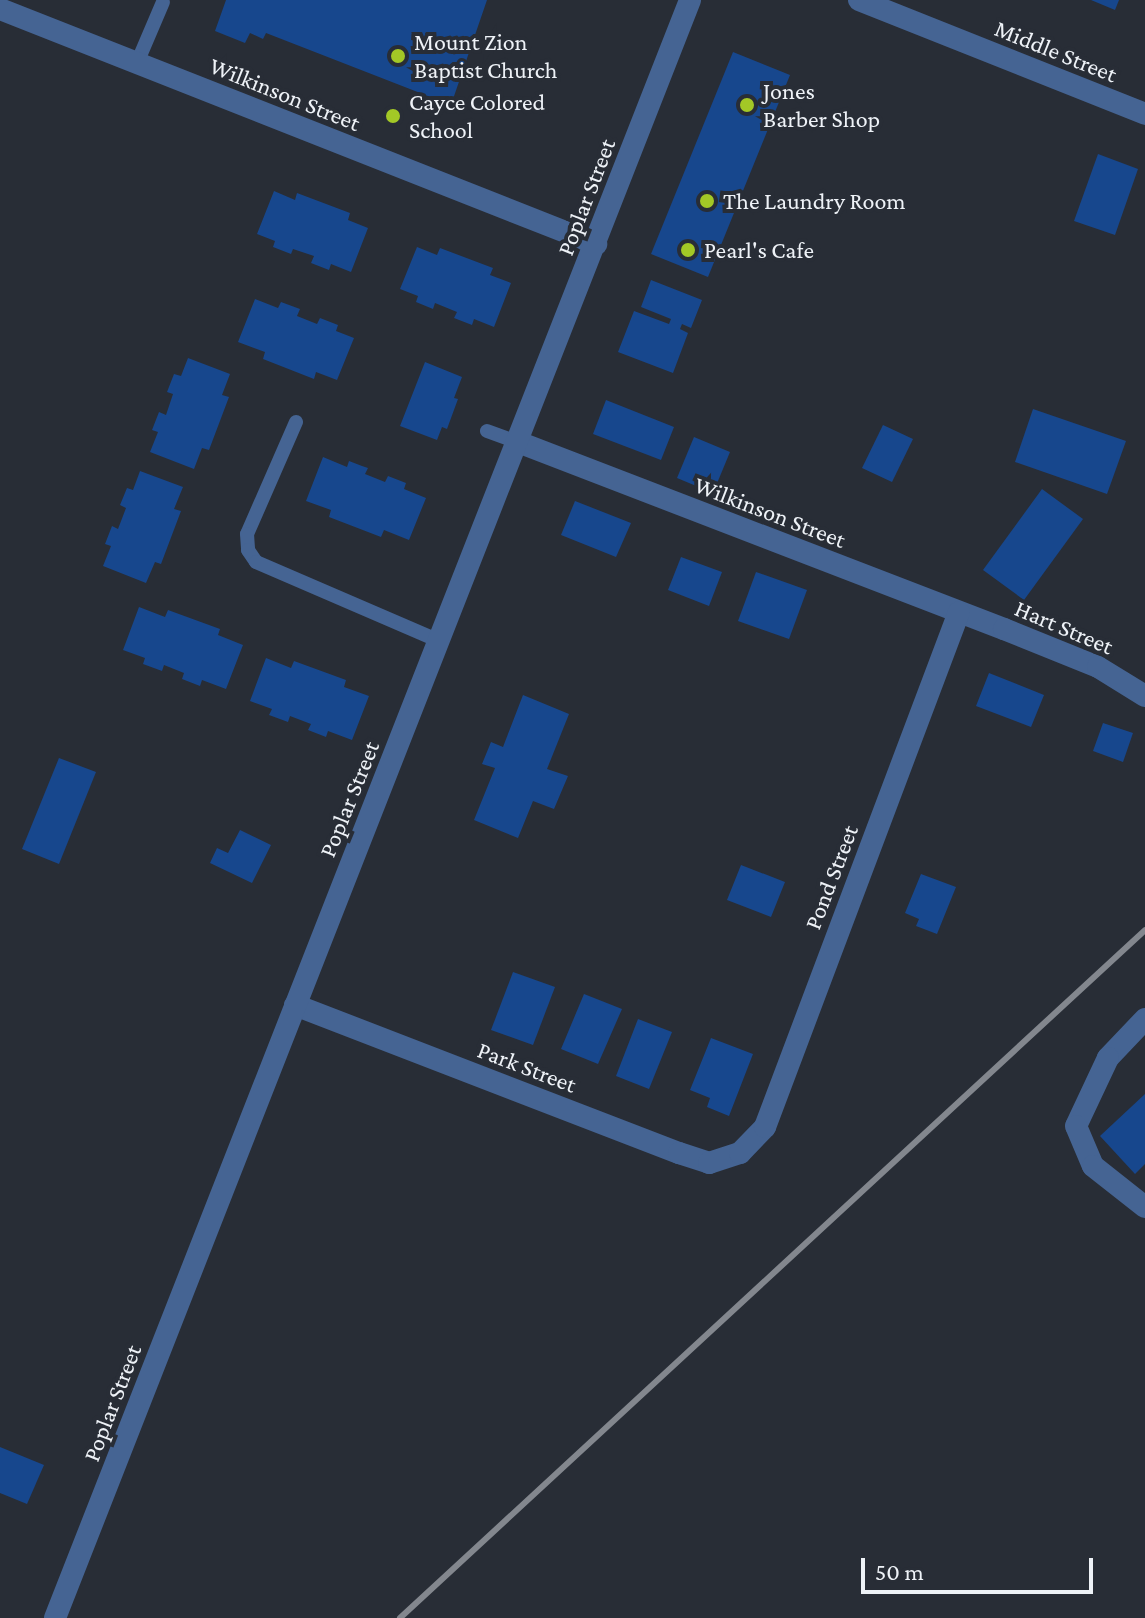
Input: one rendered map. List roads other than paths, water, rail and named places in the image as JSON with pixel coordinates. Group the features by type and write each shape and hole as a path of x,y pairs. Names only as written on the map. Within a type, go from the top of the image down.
{"street":[{"name":"Poplar Street","path":"55,1618 690,0"},
{"name":"Middle Street","path":"859,0 1145,114"},
{"name":"Wilkinson Street","path":"0,9 596,244"},
{"name":"Wilkinson Street","path":"518,442 959,612"},
{"name":"Hart Street","path":"959,612 1098,667 1145,696"},
{"name":"Pond Street","path":"740,1153 765,1127 959,612"},
{"name":"Park Street","path":"295,1005 709,1163 740,1153"},
{"path":"1145,1019 1108,1058 1076,1126 1093,1166 1145,1207"}],"lane":[{"path":"137,63 163,2"},
{"path":"296,422 247,534 248,550 256,562 439,641"},
{"path":"487,431 518,442"}],"railway":[{"path":"400,1618 1145,930"}],"place":[{"name":"Mount Zion Baptist Church","path":"398,56"},
{"name":"Jones Barber Shop","path":"747,105"},
{"name":"Cayce Colored School","path":"393,116"},
{"name":"The Laundry Room","path":"707,201"},
{"name":"Pearl's Cafe","path":"688,250"}]}
